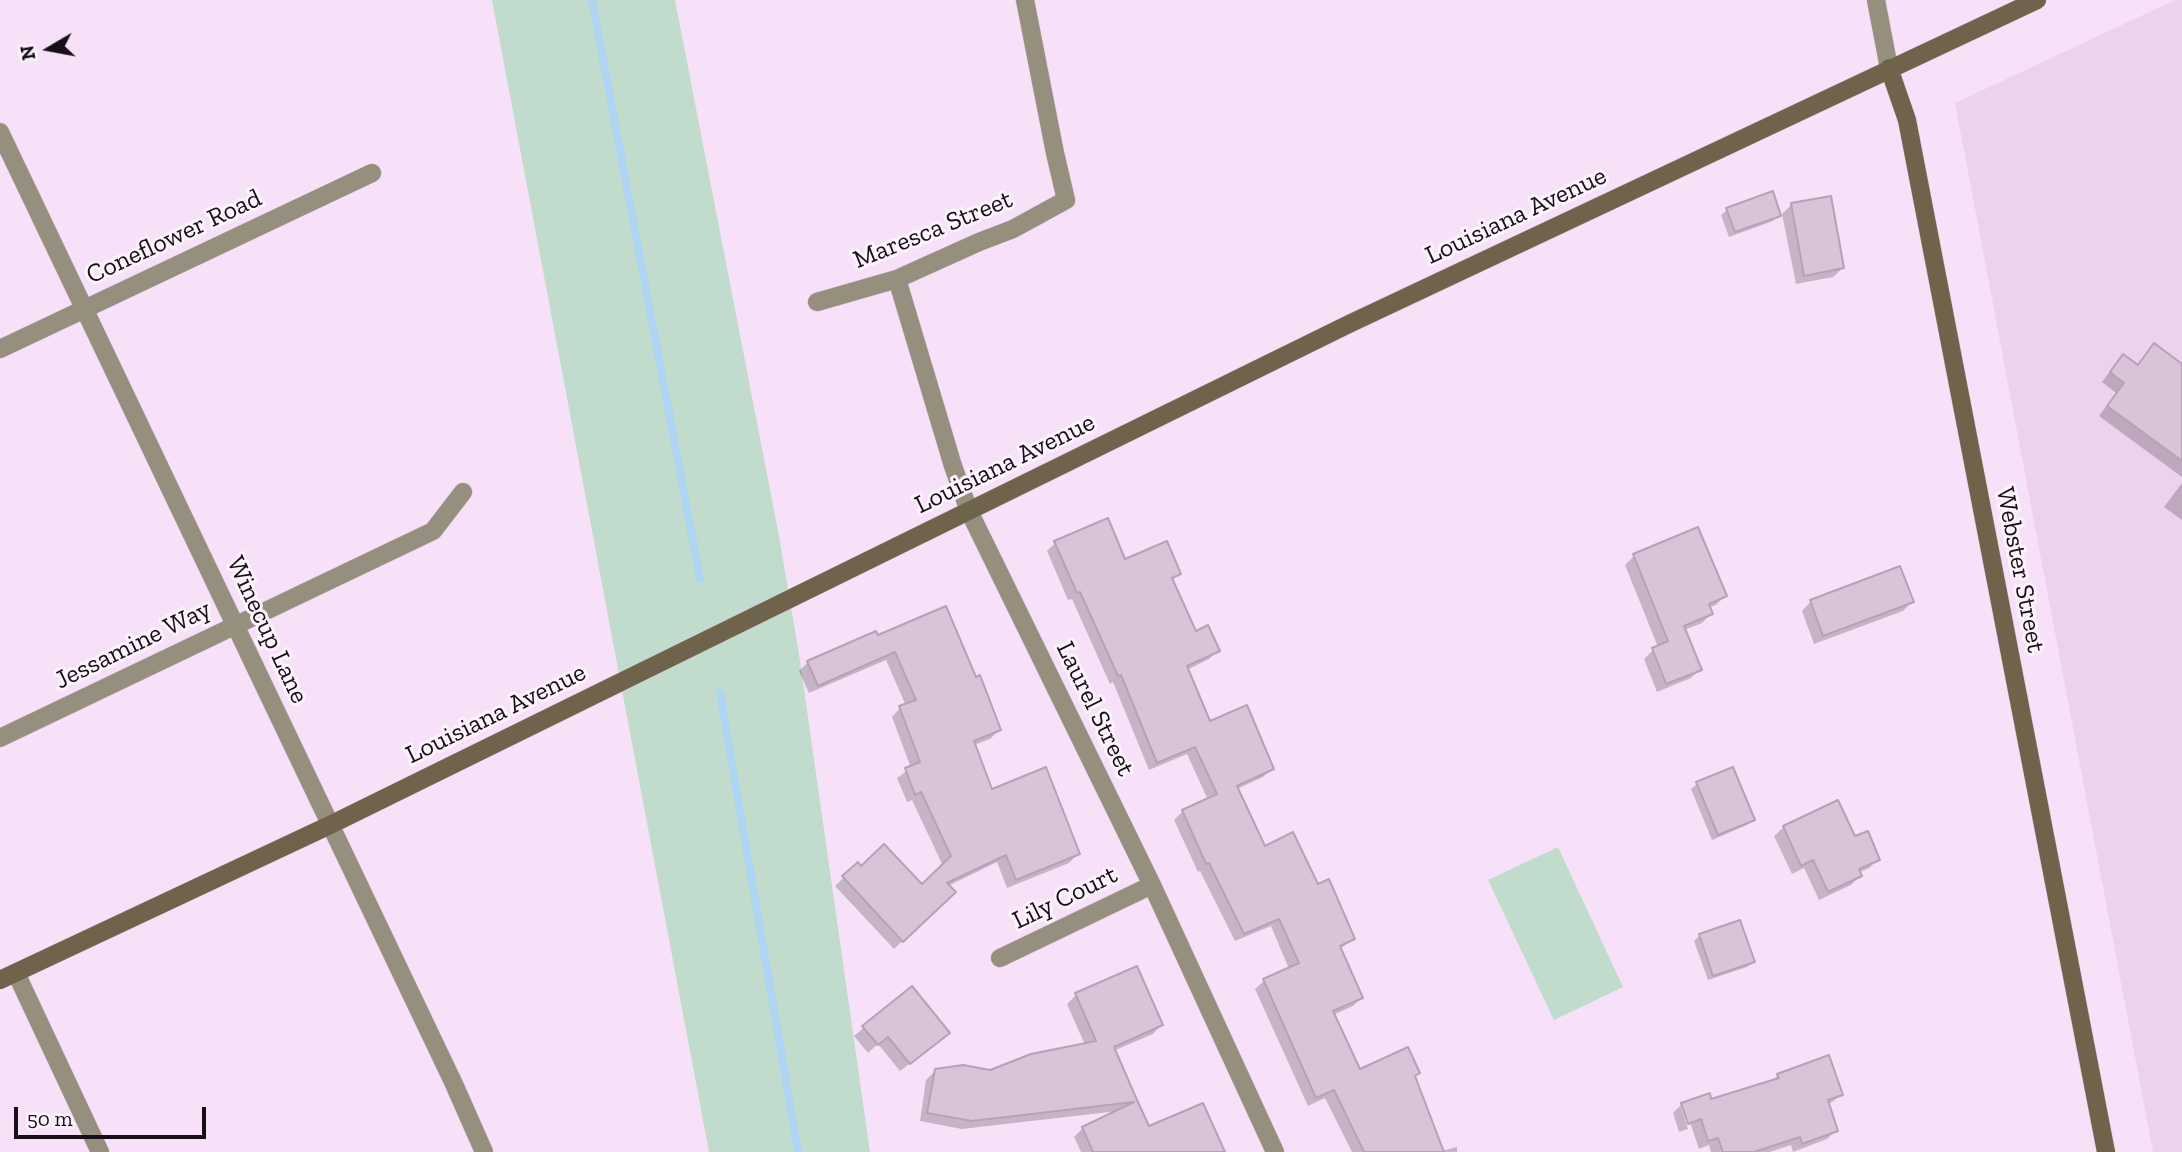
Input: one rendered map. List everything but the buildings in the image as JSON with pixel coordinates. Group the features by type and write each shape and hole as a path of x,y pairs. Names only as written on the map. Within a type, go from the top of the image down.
{"street":[{"name":"Maresca Street","path":"817,302 897,279 1013,229 1066,200 1026,0"},
{"name":"Webster Street","path":"1876,0 1889,68 1907,120 2106,1152"},
{"name":"Louisiana Avenue","path":"8,976 330,825 1349,324 2037,0"},
{"name":"Winecup Lane","path":"0,132 484,1152"},
{"name":"Coneflower Road","path":"0,349 372,173"},
{"name":"Laurel Street","path":"897,279 969,511 1152,885 1275,1152"},
{"name":"Jessamine Way","path":"0,738 433,531 463,492"},
{"name":"Lily Court","path":"1000,958 1152,885"},
{"path":"8,976 100,1152"}],"shaded area":[{"path":"2175,0 2182,0 2182,1152 2153,1152 1955,103"}],"green space":[{"path":"492,0 675,0 779,536 799,654 870,1152 709,1152"},
{"path":"1558,847 1623,987 1554,1020 1488,880"}],"waterway":[{"path":"592,0 700,579"},
{"path":"720,693 798,1152"}]}
